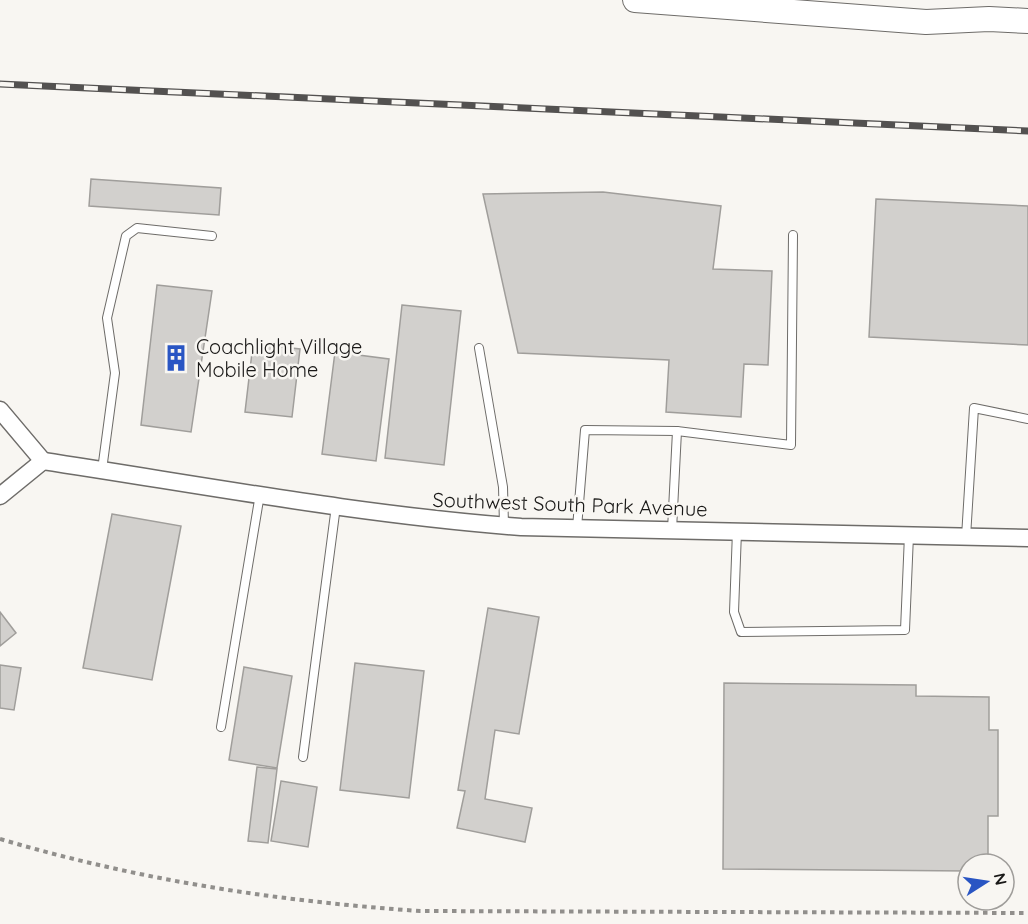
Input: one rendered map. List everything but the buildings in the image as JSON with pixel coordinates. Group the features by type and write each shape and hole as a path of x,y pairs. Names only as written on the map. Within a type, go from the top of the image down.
{"main road":[{"path":"635,0 926,22 989,19 1028,21"}],"street":[{"path":"0,410 43,460 0,496"},
{"name":"Southwest South Park Avenue","path":"43,460 414,518 577,528 1028,538"}],"lane":[{"path":"102,470 115,373 106,318 126,236 138,228 212,236"},
{"path":"577,528 585,430 677,431 792,445 793,235"},
{"path":"479,348 503,487 504,525"},
{"path":"966,537 974,408 1028,419"},
{"path":"672,530 677,431"},
{"path":"221,727 261,494"},
{"path":"303,757 336,506"},
{"path":"737,531 734,612 741,632 905,630 909,535"}],"path":[{"path":"0,840 150,878 238,893 330,904 432,911 1028,913"}],"railway":[{"path":"0,84 1028,131"}],"place":[{"name":"Coachlight Village Mobile Home","path":"176,358"}]}
